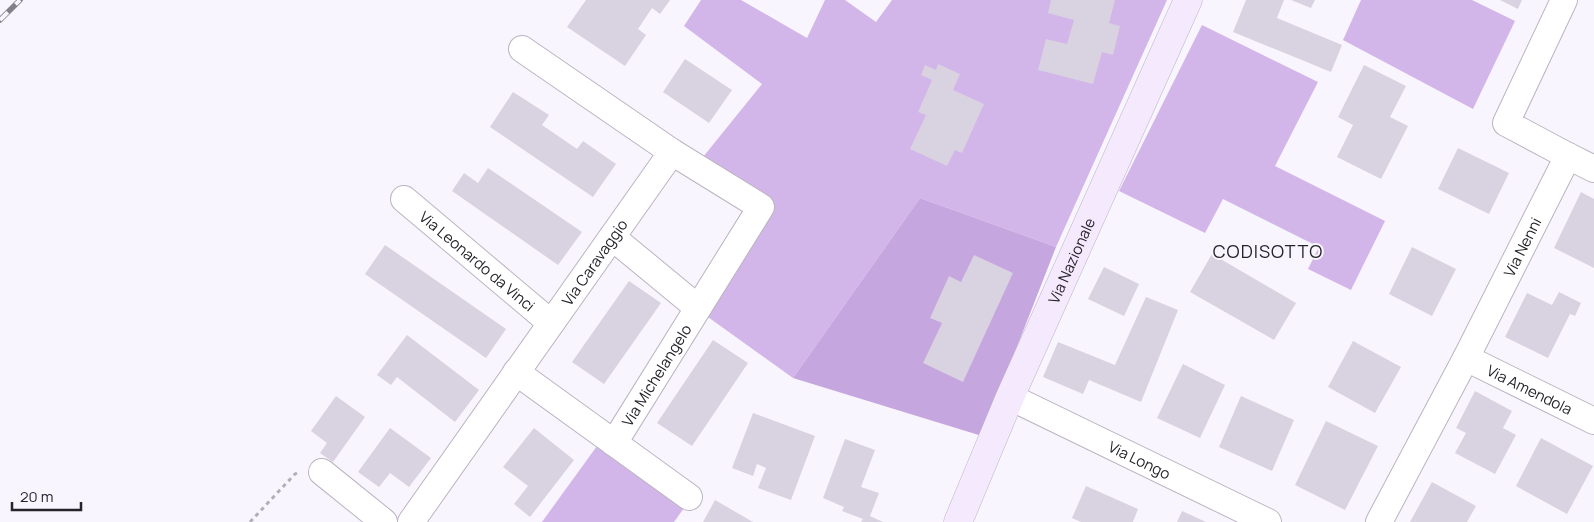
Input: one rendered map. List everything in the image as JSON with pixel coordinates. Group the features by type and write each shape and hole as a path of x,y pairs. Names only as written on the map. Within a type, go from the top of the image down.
{"main road":[{"name":"Via Nazionale","path":"958,522 1010,397 1188,0"}],"street":[{"path":"1564,0 1506,123 1594,169"},
{"path":"522,50 672,152"},
{"name":"Via Caravaggio","path":"411,522 672,152"},
{"name":"Via Michelangelo","path":"614,443 761,207 672,152"},
{"name":"Via Nenni","path":"1379,522 1466,358 1568,156"},
{"name":"Via Leonardo da Vinci","path":"404,199 551,323"},
{"name":"Via Michelangelo","path":"612,237 698,308"},
{"name":"Via Amendola","path":"1466,358 1594,421"},
{"name":"Via Michelangelo","path":"516,372 689,497"},
{"name":"Via Longo","path":"1010,397 1268,522"},
{"path":"322,472 384,522"}],"path":[{"path":"250,522 295,474 307,470 322,472"}],"shaded area":[{"path":"701,0 741,0 807,38 825,0 845,0 876,22 892,0 1167,0 1056,247 920,198 793,378 701,312 768,204 699,162 762,84 684,26"},
{"path":"1361,0 1472,0 1515,21 1473,109 1343,40"},
{"path":"1202,25 1318,82 1275,166 1385,221 1351,290 1308,269 1319,247 1223,199 1205,233 1119,191"},
{"path":"920,198 1056,247 982,436 793,378"},
{"path":"597,446 684,508 674,522 542,522"}],"building":[{"path":"586,0 670,0 660,14 652,8 638,29 646,35 625,66 567,27"},
{"path":"1051,0 1115,0 1109,23 1120,26 1113,55 1102,52 1093,84 1038,70 1046,39 1067,44 1074,20 1048,13"},
{"path":"1246,0 1284,0 1277,18 1342,45 1331,72 1233,32"},
{"path":"1291,0 1315,0 1311,8"},
{"path":"1500,0 1522,0 1518,9"},
{"path":"685,59 732,90 709,123 663,92"},
{"path":"938,64 960,74 953,90 984,104 962,153 955,150 947,166 910,149 926,115 918,112 932,80 921,75 925,65 936,70"},
{"path":"1364,65 1406,86 1390,117 1408,126 1381,179 1337,157 1353,125 1338,117"},
{"path":"513,92 549,115 542,125 577,149 583,141 616,164 593,197 490,127"},
{"path":"1458,148 1509,173 1489,214 1438,189"},
{"path":"488,168 582,232 558,265 452,191 464,173 478,183"},
{"path":"1581,192 1594,199 1594,268 1554,248"},
{"path":"385,245 506,329 486,358 365,274"},
{"path":"1412,247 1456,269 1432,316 1389,294"},
{"path":"1212,254 1296,303 1274,340 1190,292"},
{"path":"974,255 1013,273 963,382 923,363 942,323 930,318 949,276 961,282"},
{"path":"1104,267 1139,284 1124,316 1088,299"},
{"path":"629,281 661,303 604,384 572,362"},
{"path":"1559,292 1581,303 1575,316 1570,314 1548,358 1505,337 1527,293 1552,305"},
{"path":"1146,297 1178,310 1141,402 1089,380 1083,394 1043,377 1058,342 1115,365"},
{"path":"407,335 479,390 455,422 397,377 391,385 377,375"},
{"path":"713,340 748,363 692,446 657,423"},
{"path":"1353,341 1401,367 1375,413 1328,387"},
{"path":"1183,364 1225,385 1200,438 1157,418"},
{"path":"1475,391 1512,411 1503,428 1516,435 1495,474 1455,453 1466,433 1456,428"},
{"path":"336,396 365,417 333,462 320,453 327,443 311,431"},
{"path":"1241,396 1294,420 1272,471 1219,447"},
{"path":"753,413 815,436 791,500 758,488 766,468 757,464 753,476 732,468"},
{"path":"1326,421 1378,446 1345,510 1295,485"},
{"path":"390,428 431,458 409,487 390,473 379,487 358,472"},
{"path":"534,428 574,460 530,517 514,504 528,486 503,467"},
{"path":"1541,438 1593,466 1567,514 1516,486"},
{"path":"845,439 875,450 861,487 879,493 870,516 883,522 861,522 863,519 842,511 844,507 823,498"},
{"path":"1432,482 1476,506 1467,522 1410,522"},
{"path":"1086,486 1138,509 1133,522 1081,522 1072,518"},
{"path":"715,500 753,522 703,522"},
{"path":"1182,511 1206,522 1177,522"}],"railway":[{"path":"0,20 20,0"}],"district":[{"name":"CODISOTTO","path":"1268,251"}]}
